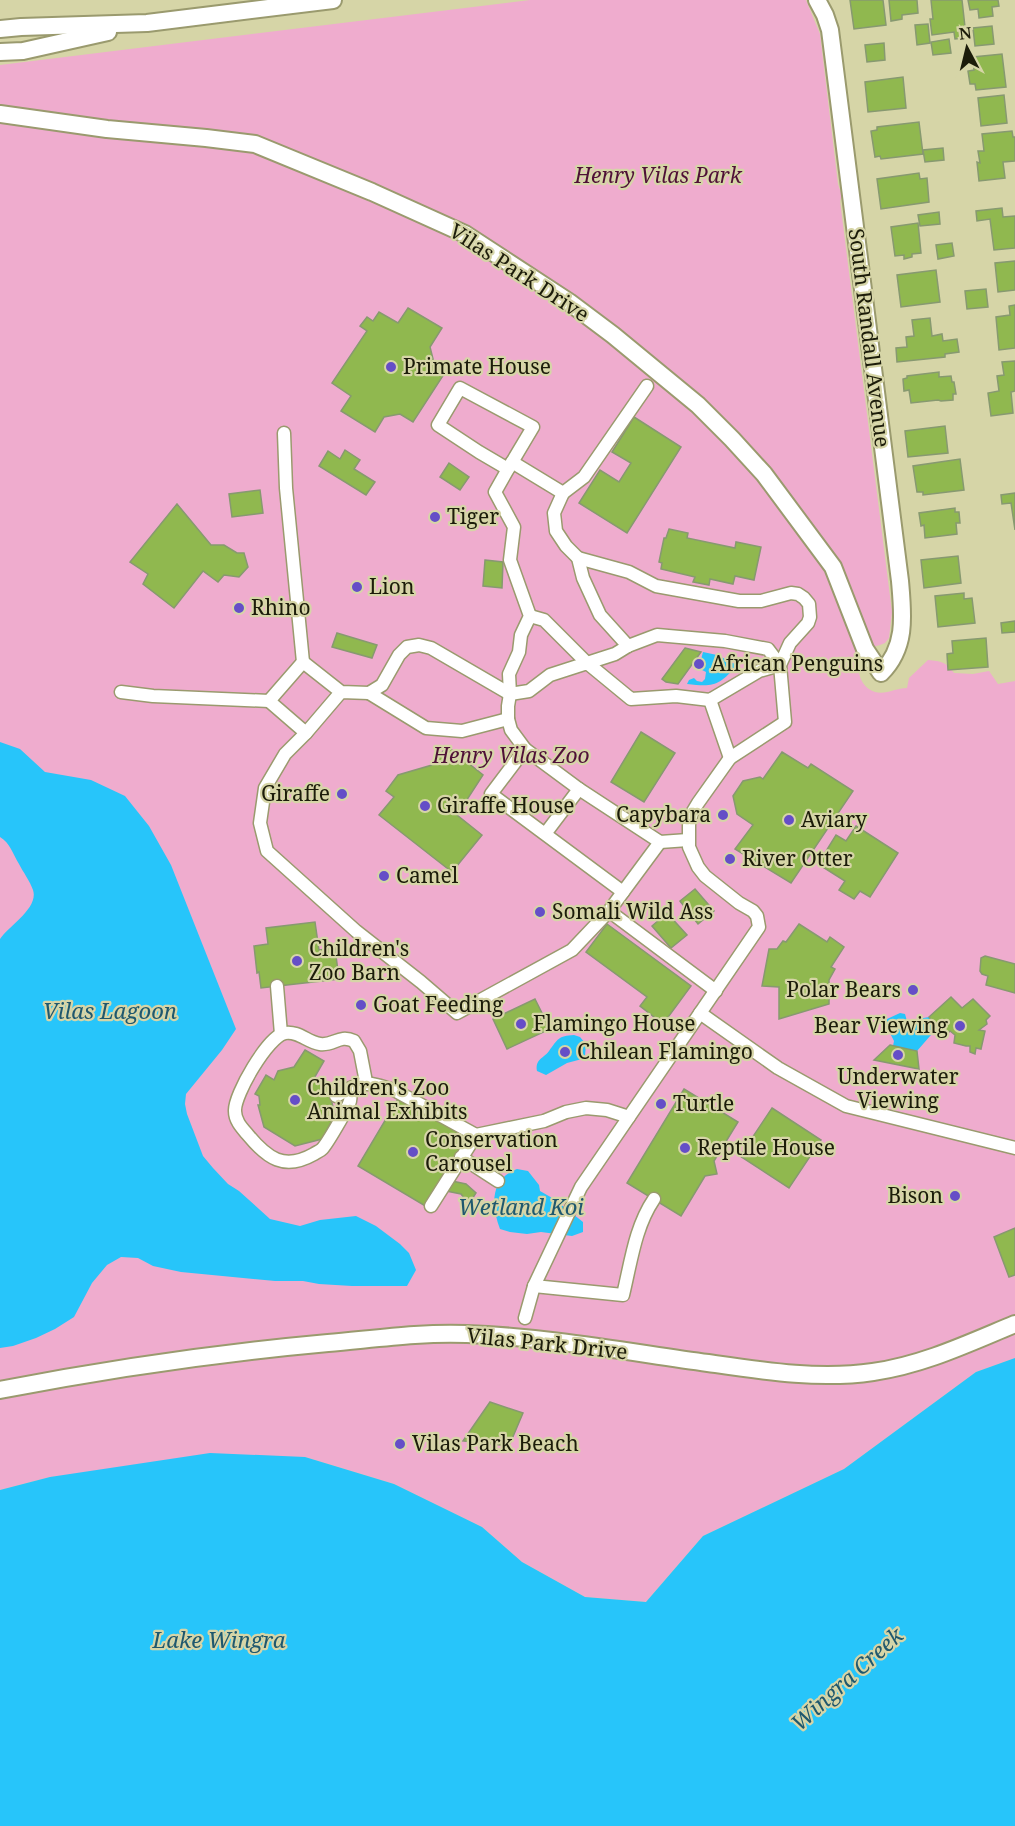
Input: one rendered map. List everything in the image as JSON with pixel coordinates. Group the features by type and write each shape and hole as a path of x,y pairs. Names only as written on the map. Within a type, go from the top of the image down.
{"street":[{"path":"0,29 147,23 333,0"},
{"name":"South Randall Avenue","path":"817,0 830,30 903,610 899,645 891,662 881,673"},
{"path":"0,52 23,51 147,23"},
{"name":"Vilas Park Drive","path":"0,114 107,129 255,144 372,192 465,234 569,302 613,335 698,405 732,439 771,484 833,567 865,649 881,673"},
{"path":"525,1318 534,1287 581,1187 759,927 759,921 753,911 705,876 692,858 688,840 689,824 692,813 730,758 785,722 780,665 790,643 808,623 810,617 809,604 798,594 791,593 761,601 739,601 656,586 629,572 578,558 566,546 556,531 554,513 563,493 584,477 647,386"},
{"path":"563,493 510,465 478,452 438,425 460,388 533,427 510,465 495,492 514,526 510,560 530,616 521,635 519,652 509,674 508,719 511,730 525,749 579,789 660,842 688,840"},
{"path":"284,433 286,488 303,662 341,692 369,693 426,728 462,731 508,719"},
{"path":"578,558 583,578 600,615 628,646"},
{"path":"530,616 544,620 586,662 632,699 676,696 710,700 759,671 780,665"},
{"path":"369,693 382,685 402,651 412,645 431,648 510,694 529,691 550,675 615,654 628,646 657,635 725,640 768,649 780,665"},
{"path":"269,701 303,662"},
{"path":"121,692 153,696 269,701 306,733"},
{"path":"341,692 285,754 265,788 260,823 267,851 356,931 457,1013 572,950 609,910 660,842"},
{"path":"710,700 730,758"},
{"path":"525,749 491,794 623,892"},
{"path":"545,834 579,789"},
{"path":"609,910 716,991"},
{"path":"277,986 281,1034"},
{"path":"700,1013 778,1068 846,1106 1015,1148"},
{"path":"351,1088 350,1102 322,1149 295,1162 277,1160 261,1151 236,1119 234,1109 245,1083 259,1058 273,1040 281,1034 289,1032 322,1045 343,1038 354,1041 360,1051 366,1082"},
{"path":"336,1096 366,1082 394,1090 476,1135 543,1121 566,1112 586,1108 607,1110 629,1117"},
{"path":"432,1206 476,1135"},
{"path":"461,1157 498,1181"},
{"path":"534,1287 623,1294 640,1227 654,1199"},
{"name":"Vilas Park Drive","path":"0,1390 138,1365 205,1356 406,1336 464,1334 523,1338 768,1372 845,1376 920,1362 1015,1324"}],"green space":[{"path":"530,0 806,0 820,34 838,184 842,196 840,201 892,612 889,638 885,643 872,647 861,658 860,675 865,685 875,692 883,693 907,688 909,678 928,660 943,663 954,673 973,674 989,671 998,684 1015,681 1015,1358 976,1372 844,1469 703,1536 646,1602 585,1597 522,1562 482,1527 394,1484 305,1457 50,1477 0,1490 0,65"}],"water":[{"path":"703,652 717,655 737,665 715,684 687,684 694,678 702,682 705,679 706,672 702,670 700,663"},
{"name":"Vilas Lagoon","path":"0,742 20,749 45,772 91,780 125,796 149,826 171,865 236,1029 186,1094 187,1114 203,1156 228,1184 270,1219 300,1226 320,1220 356,1216 376,1226 409,1253 416,1270 407,1286 319,1284 181,1272 153,1266 138,1258 121,1257 107,1265 92,1283 74,1317 36,1338 0,1348 0,939 28,910 34,897 30,883 11,849 0,837"},
{"path":"900,1013 905,1014 907,1021 929,1017 937,1028 917,1051 893,1046 894,1041 889,1031 883,1028 887,1019"},
{"path":"574,1035 580,1037 586,1044 585,1056 582,1059 567,1063 546,1075 537,1071 538,1062 561,1037"},
{"name":"Wetland Koi","path":"517,1169 528,1171 539,1185 540,1191 583,1222 583,1232 572,1236 541,1232 527,1234 500,1229 494,1202 497,1186 508,1173"},
{"name":"Lake Wingra","path":"1015,1358 1015,1826 0,1826 0,1490 50,1477 210,1453 305,1457 394,1484 482,1527 522,1562 585,1597 646,1602 703,1536 844,1469 976,1372"}],"building":[{"path":"850,0 883,0 886,25 854,29"},
{"path":"889,0 917,0 918,13 902,15 902,19 891,21"},
{"path":"931,0 962,0 964,38 955,39 954,32 932,35"},
{"path":"968,0 998,0 999,6 992,7 993,16 979,18 978,9 970,10"},
{"path":"928,24 930,43 917,45 915,25"},
{"path":"992,26 994,44 975,46 973,28"},
{"path":"949,39 951,53 933,55 931,42"},
{"path":"884,43 885,60 867,62 865,45"},
{"path":"1002,54 1006,87 976,90 975,84 970,84 968,71 974,70 973,57"},
{"path":"903,77 906,108 868,112 865,82"},
{"path":"1004,95 1007,123 981,126 978,98"},
{"path":"919,122 923,154 881,159 880,156 875,157 871,131 877,130 877,127"},
{"path":"1012,131 1015,137 1015,161 1003,162 1005,178 979,181 977,162 980,163 978,151 984,151 982,134"},
{"path":"943,148 944,160 925,162 923,150"},
{"path":"919,173 920,179 927,178 929,202 881,209 877,179"},
{"path":"1002,208 1003,217 1015,216 1015,248 994,250 990,219 977,221 976,211"},
{"path":"939,212 940,224 920,226 918,215"},
{"path":"918,223 921,253 912,254 912,257 904,259 904,255 895,256 891,227"},
{"path":"952,243 954,256 938,259 936,245"},
{"path":"1015,261 1015,290 998,292 995,263"},
{"path":"936,270 940,302 901,307 897,275"},
{"path":"986,289 988,307 967,309 965,291"},
{"path":"1015,305 1015,348 999,350 996,317 1010,315 1009,306"},
{"name":"Primate House","path":"408,308 442,328 430,347 434,363 446,371 413,422 400,414 384,417 375,432 341,411 351,396 332,383 367,331 360,326 367,317 373,321 379,312 398,323"},
{"path":"930,318 932,336 942,334 943,341 957,339 959,352 945,354 945,357 897,362 896,348 907,347 906,337 914,336 912,320"},
{"path":"1015,361 1015,391 1011,392 1013,413 991,416 988,393 999,391 997,376 1004,375 1002,362"},
{"path":"939,372 939,377 951,376 954,382 956,394 953,394 953,400 911,403 909,390 904,391 903,379 907,376"},
{"path":"634,417 681,447 627,533 579,503 600,470 619,482 631,463 612,452"},
{"path":"945,426 948,453 908,457 905,431"},
{"path":"345,450 360,460 354,469 375,482 366,495 319,466 328,451 340,459"},
{"path":"960,459 964,490 923,495 923,492 917,492 913,466"},
{"path":"449,463 469,477 460,490 440,477"},
{"path":"260,490 263,513 232,517 229,494"},
{"path":"1015,493 1015,530 1011,503 1002,504 1001,495"},
{"path":"177,504 211,545 224,545 237,553 244,553 248,567 239,577 224,575 218,582 203,571 174,608 143,584 148,574 130,562"},
{"path":"955,508 955,512 959,512 960,523 956,523 957,534 925,538 924,525 921,526 919,513"},
{"path":"669,529 688,533 687,538 735,548 736,542 761,547 754,580 735,576 733,584 710,579 709,585 693,582 695,577 661,569 662,563 659,562 664,538"},
{"path":"958,556 961,583 924,588 921,560"},
{"path":"485,560 503,562 502,588 483,586"},
{"path":"964,593 964,599 972,598 975,623 938,627 935,596"},
{"path":"1015,621 1015,632 1002,633 1001,623"},
{"path":"337,633 377,645 372,658 332,647"},
{"path":"986,638 988,667 948,670 947,654 953,653 952,641"},
{"path":"685,648 701,652 678,684 666,682 662,679"},
{"path":"641,732 675,753 644,802 611,782"},
{"name":"Giraffe House","path":"447,746 483,775 457,815 482,835 452,872 379,815 394,797 386,791 398,775 432,765"},
{"name":"Aviary","path":"782,752 808,768 811,764 853,791 791,883 735,849 753,825 737,814 733,796 743,781 760,777 763,779"},
{"path":"856,826 898,853 870,897 860,891 854,899 839,890 845,881 818,864 836,835 846,841"},
{"path":"695,889 714,911 698,924 680,901"},
{"path":"667,913 687,935 671,948 652,926"},
{"name":"Children's Zoo Barn","path":"315,922 319,950 335,948 339,979 261,988 254,946 268,944 266,928"},
{"path":"607,924 691,986 663,1024 640,1006 647,997 586,952"},
{"path":"799,924 827,942 830,937 844,947 831,967 835,969 829,980 829,1004 779,1019 779,987 762,986 769,949 777,949 783,941 786,942"},
{"path":"985,956 1015,964 1015,993 986,985 988,976 980,971 981,958"},
{"name":"Bear Viewing","path":"951,997 962,1008 973,999 990,1016 986,1020 987,1024 979,1030 985,1031 981,1049 976,1048 975,1054 970,1052 970,1046 954,1043 955,1035 950,1031 945,1036 929,1017"},
{"name":"Flamingo House","path":"535,999 550,1029 507,1049 493,1019"},
{"name":"Underwater Viewing","path":"890,1045 917,1051 919,1069 874,1060"},
{"name":"Children's Zoo Animal Exhibits","path":"305,1050 324,1061 313,1080 328,1087 335,1115 322,1139 295,1146 264,1127 258,1105 260,1105 259,1096 255,1094 266,1075 274,1080 278,1071 294,1067"},
{"name":"Reptile House","path":"684,1089 738,1122 714,1161 717,1174 705,1176 681,1216 627,1183"},
{"name":"Conservation Carousel","path":"399,1097 468,1138 427,1207 358,1166"},
{"path":"772,1108 821,1140 789,1188 740,1156"},
{"path":"452,1181 466,1184 476,1193 469,1204 461,1194 446,1191"},
{"path":"1015,1228 1015,1275 1009,1277 994,1237"},
{"path":"490,1402 523,1413 509,1446 463,1441"}],"place":[{"name":"Primate House","path":"391,367"},
{"name":"Tiger","path":"435,517"},
{"name":"Lion","path":"357,587"},
{"name":"Rhino","path":"239,608"},
{"name":"African Penguins","path":"699,664"},
{"name":"Giraffe","path":"342,794"},
{"name":"Giraffe House","path":"425,806"},
{"name":"Capybara","path":"723,815"},
{"name":"Aviary","path":"789,820"},
{"name":"River Otter","path":"730,859"},
{"name":"Camel","path":"384,876"},
{"name":"Somali Wild Ass","path":"540,912"},
{"name":"Children's Zoo Barn","path":"297,961"},
{"name":"Polar Bears","path":"913,990"},
{"name":"Goat Feeding","path":"361,1005"},
{"name":"Flamingo House","path":"521,1024"},
{"name":"Bear Viewing","path":"960,1026"},
{"name":"Chilean Flamingo","path":"565,1052"},
{"name":"Underwater Viewing","path":"898,1055"},
{"name":"Children's Zoo Animal Exhibits","path":"295,1100"},
{"name":"Turtle","path":"661,1104"},
{"name":"Reptile House","path":"685,1148"},
{"name":"Conservation Carousel","path":"413,1152"},
{"name":"Bison","path":"955,1196"},
{"name":"Vilas Park Beach","path":"400,1444"}],"park label":[{"name":"Henry Vilas Park","path":"658,176"},
{"name":"Henry Vilas Zoo","path":"511,756"}],"water label":[{"name":"Wingra Creek","path":"847,1679"}]}
